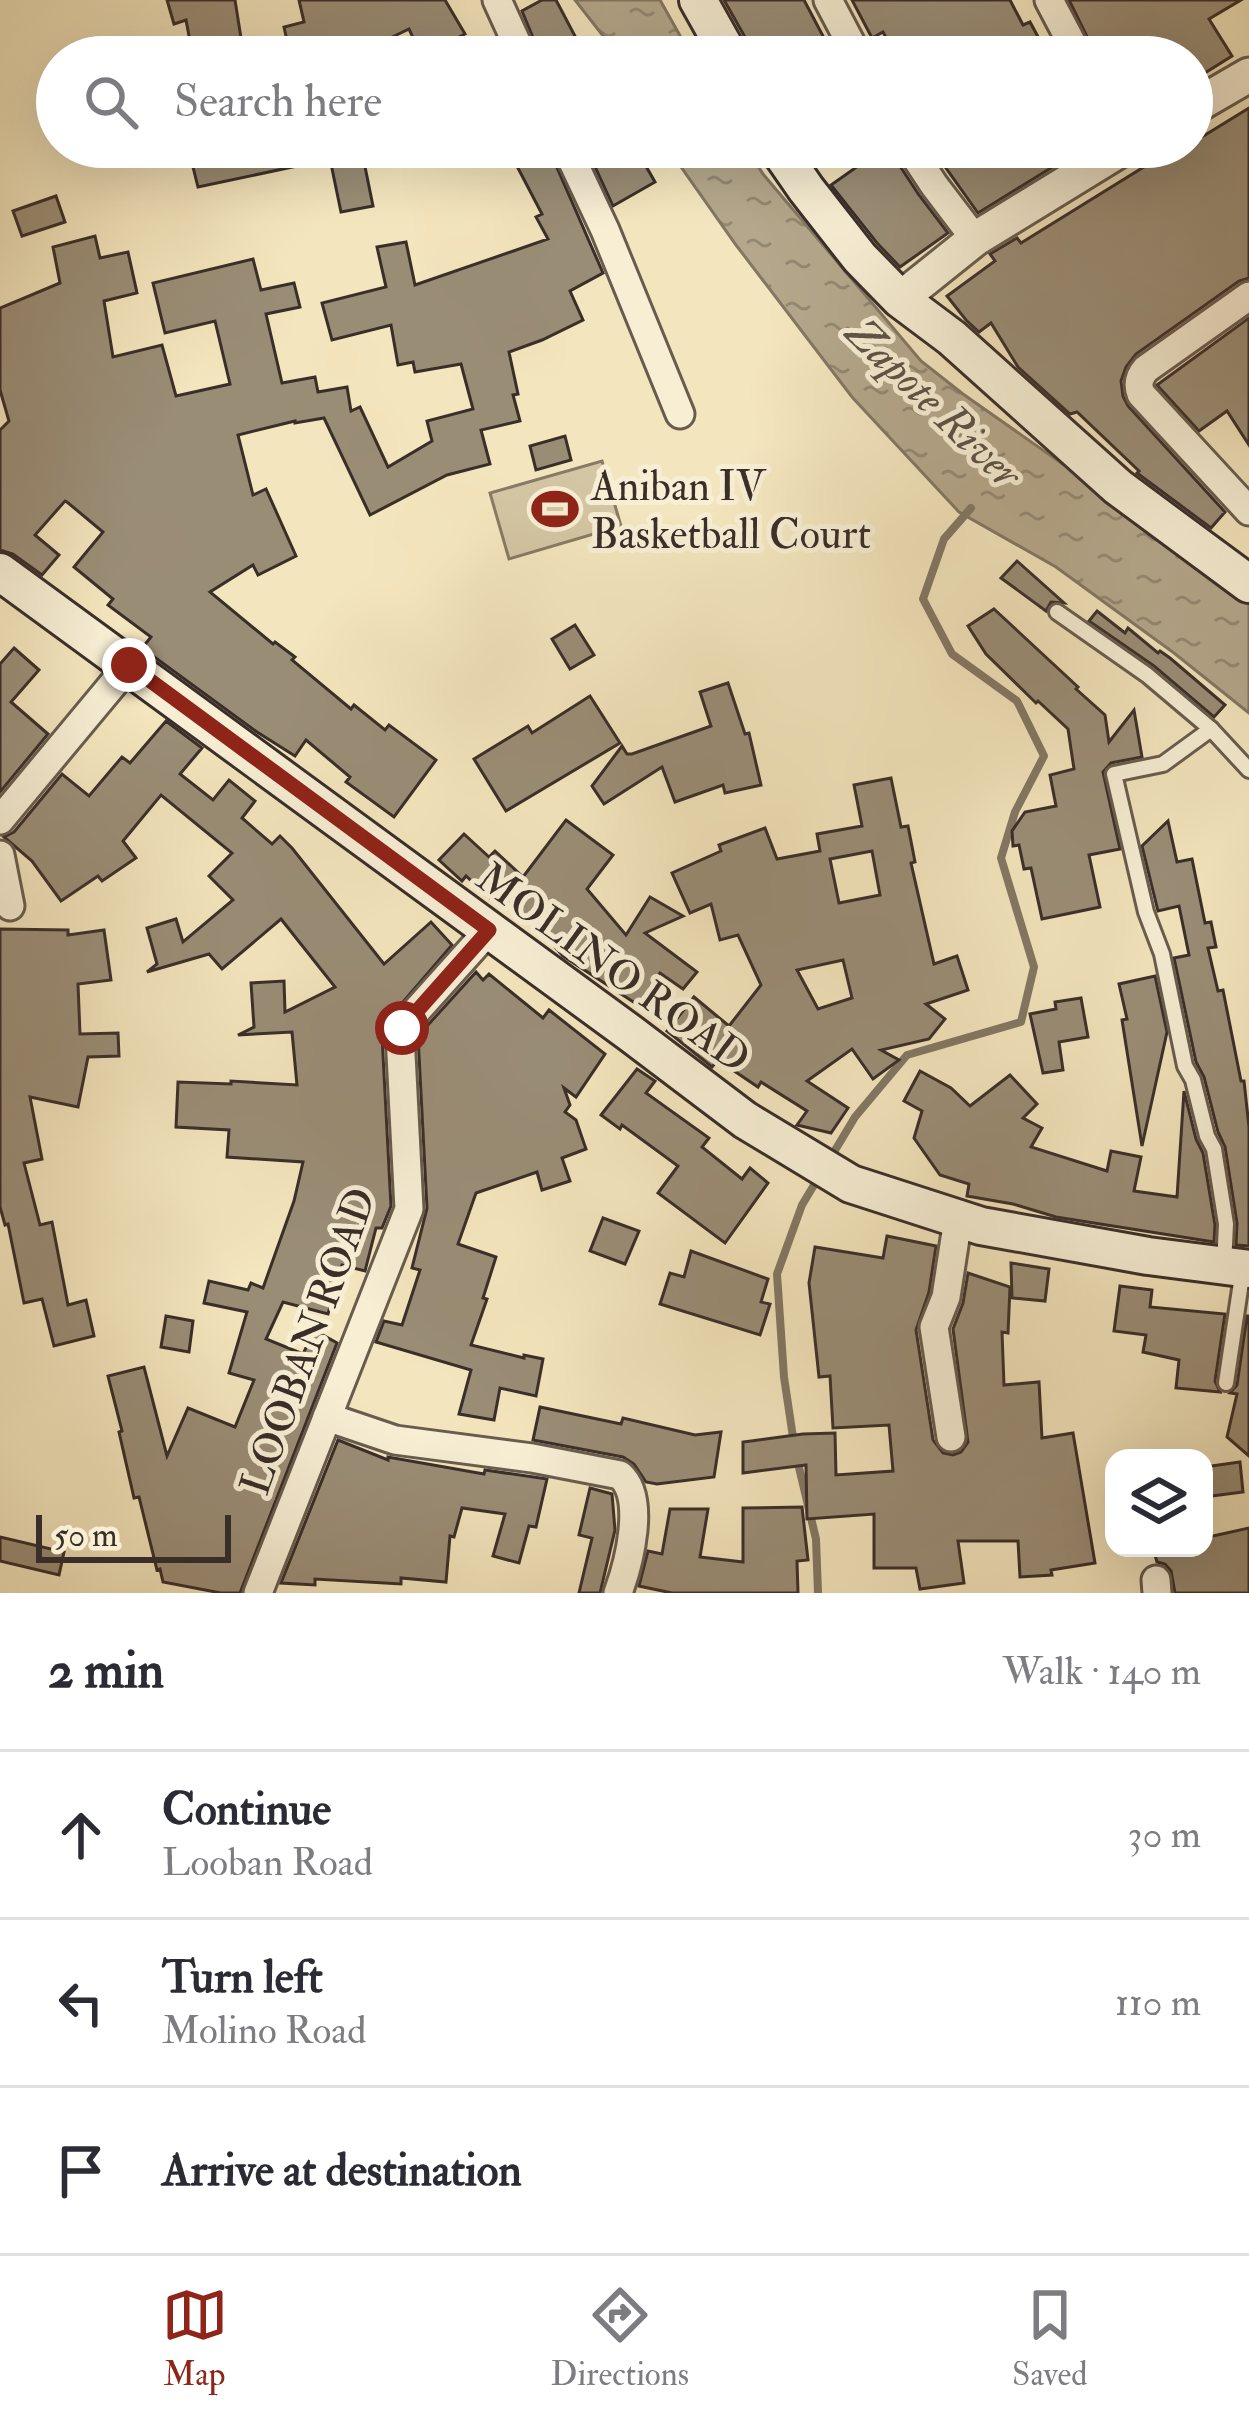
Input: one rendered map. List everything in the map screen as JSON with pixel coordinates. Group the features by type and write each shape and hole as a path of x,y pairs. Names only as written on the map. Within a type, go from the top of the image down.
{"main road":[{"path":"698,0 718,36"},
{"path":"793,168 860,258 900,299 952,338 1118,487 1249,584"},
{"name":"MOLINO ROAD","path":"0,572 745,1120 851,1184 981,1226 1239,1268"}],"street":[{"path":"496,0 514,36"},
{"path":"828,0 847,36"},
{"path":"1049,0 1068,36"},
{"path":"1213,96 1249,75"},
{"path":"576,168 680,414"},
{"path":"924,168 975,239"},
{"path":"900,299 975,239 1091,168"},
{"path":"1249,296 1146,369 1138,388 1249,511"},
{"path":"0,820 129,665"},
{"path":"0,855 10,906"},
{"name":"LOOBAN ROAD","path":"259,1593 409,1209 402,1028 489,930"},
{"path":"951,1437 934,1327 946,1297 958,1219"},
{"path":"327,1417 394,1440 532,1457 620,1475 633,1494 630,1552 618,1593"}],"lane":[{"path":"1057,612 1147,675 1211,729 1249,770"},
{"path":"1211,729 1163,764 1114,774 1146,912 1162,954 1185,1066 1214,1149 1226,1224 1239,1268 1226,1383"}],"shaded area":[{"name":"Aniban IV Basketball Court","path":"602,461 621,526 509,559 490,493"}],"water":[{"path":"575,0 660,0 680,36 603,36"},
{"name":"Zapote River","path":"682,168 759,168 921,361 1249,602 1249,713 1056,567 959,512 852,397"}],"building":[{"path":"167,0 235,0 241,36 189,36 186,20 174,24"},
{"path":"299,0 445,0 465,34 412,36 409,29 394,36 286,36 284,27 304,22"},
{"path":"542,0 556,0 575,36 532,36 522,11"},
{"path":"724,0 804,0 823,36 744,36"},
{"path":"852,0 1010,0 1023,25 1030,22 1038,36 885,36 883,32 871,36"},
{"path":"1069,0 1241,0 1209,19 1232,56 1213,68 1213,36 1087,36"},
{"path":"1249,108 1249,278 1136,354 1121,381 1128,406 1225,512 1211,528 1137,473 1077,412 1070,414 1018,367 991,323 979,332 947,296 995,261 990,254 1017,238 1021,243 1142,168 1213,168 1213,130"},
{"path":"193,168 288,168 198,187"},
{"path":"332,168 365,168 373,206 341,212"},
{"path":"518,168 557,168 603,273 570,291 583,320 509,352 520,421 481,430 490,464 447,475 370,515 324,418 238,435 253,495 266,489 296,556 258,575 253,565 210,592 295,657 292,660 351,709 354,705 385,730 389,725 436,760 394,817 346,782 350,777 306,740 295,756 142,648 151,637 108,605 113,599 74,567 103,532 67,502 35,535 59,555 42,575 0,550 0,430 9,421 0,390 0,308 60,283 53,247 95,236 100,258 128,252 137,293 104,301 113,357 162,345 176,396 230,384 215,321 165,333 153,283 253,259 261,290 294,283 300,307 266,314 282,383 315,377 318,392 347,387 351,411 360,407 388,467 432,441 427,421 473,409 461,364 415,372 413,362 398,365 391,325 332,340 322,303 386,287 377,247 406,242 415,285 548,239 536,217 542,214"},
{"path":"596,168 647,168 655,182 613,206"},
{"path":"855,168 901,168 948,233 900,267 831,185"},
{"path":"946,168 1051,168 978,213"},
{"path":"56,196 65,222 22,236 13,211"},
{"path":"1249,318 1249,445 1227,411 1199,431 1157,385"},
{"path":"565,436 571,460 536,470 530,446"},
{"path":"1017,561 1064,603 1051,602 1046,611 1001,578"},
{"path":"994,609 1105,715 1109,742 1134,710 1142,757 1111,763 1103,772 1120,849 1089,855 1100,907 1042,919 1031,868 1024,869 1019,845 1013,846 1012,831 1025,812 1056,806 1050,775 1074,769 1068,729 986,654 968,626"},
{"path":"1097,611 1170,658 1225,705 1214,717 1154,666 1089,621"},
{"path":"575,625 594,655 570,669 552,639"},
{"path":"14,648 39,670 11,702 48,734 0,792 0,664"},
{"path":"728,683 745,734 749,733 761,785 725,793 723,785 675,802 662,767 604,804 592,786 622,746 632,754 711,726 700,692"},
{"path":"590,696 620,743 506,811 474,759 528,726 532,733"},
{"path":"166,721 202,748 180,774 213,800 229,780 255,801 242,818 272,844 280,836 292,848 384,964 431,922 452,945 385,1023 391,1206 382,1228 376,1228 365,1271 342,1265 328,1314 283,1302 266,1339 303,1354 314,1330 337,1343 240,1593 163,1582 139,1497 134,1498 108,1376 144,1367 167,1456 188,1408 235,1427 254,1380 229,1373 247,1312 204,1303 209,1281 248,1290 251,1283 263,1288 303,1162 227,1157 229,1130 176,1127 178,1082 297,1085 292,1032 238,1035 254,1027 251,983 284,981 285,1012 335,987 281,919 222,969 209,954 147,972 157,964 147,928 176,919 183,942 233,900 209,876 232,853 161,795 123,841 136,858 61,901 32,861 4,837 14,832 62,774 89,796 122,757 130,763"},
{"path":"891,778 901,827 908,826 915,862 911,863 934,964 957,956 968,990 926,1004 945,1019 929,1039 881,1050 899,1060 873,1079 852,1049 807,1081 848,1108 831,1133 797,1125 807,1111 718,1060 712,1067 667,1031 694,997 729,1026 761,985 738,935 720,940 711,904 690,913 672,873 721,851 719,845 765,828 777,859 820,851 817,834 862,826 854,785","holes":["872,851 880,895 839,903 830,859","843,960 852,998 818,1009 797,970"]},
{"path":"566,820 613,855 587,889 626,935 650,897 683,916 645,933 697,972 683,989 660,973 638,1005 563,956 536,925 498,896 493,901 439,860 464,834 489,857 495,851 523,877"},
{"path":"1168,821 1177,862 1192,859 1205,923 1211,922 1216,947 1208,948 1244,1081 1249,1127 1249,1246 1236,1245 1225,1147 1196,1062 1174,958 1189,955 1179,906 1158,911 1142,846"},
{"path":"0,929 68,930 68,935 104,930 111,980 78,984 80,1034 118,1033 119,1056 88,1057 78,1107 30,1097 42,1159 24,1163 40,1225 52,1222 68,1305 86,1300 94,1336 54,1346 42,1299 24,1303 8,1224 0,1207"},
{"path":"476,972 483,980 489,974 543,1018 549,1010 605,1054 576,1097 564,1088 570,1105 565,1112 576,1120 586,1149 562,1158 570,1181 542,1190 537,1172 476,1193 458,1244 496,1257 471,1345 543,1359 536,1396 500,1388 494,1420 459,1414 471,1370 376,1342 384,1321 402,1325 420,1270 412,1268 427,1208 418,1036"},
{"path":"1155,976 1167,1032 1142,1146 1119,984"},
{"path":"1081,998 1088,1037 1059,1042 1063,1070 1043,1073 1030,1014 1056,1009 1055,1002"},
{"path":"637,1069 655,1081 646,1093 709,1138 702,1147 742,1179 750,1168 768,1183 725,1243 658,1193 678,1166 601,1115"},
{"path":"920,1071 951,1088 970,1106 1010,1075 1037,1104 1023,1118 1042,1128 1031,1147 1107,1171 1111,1151 1141,1157 1134,1191 1177,1197 1184,1091 1203,1153 1214,1242 1056,1217 967,1196 969,1184 940,1175 914,1138 922,1111 904,1101"},
{"path":"603,1218 639,1231 625,1264 590,1251"},
{"path":"887,1236 936,1246 929,1292 916,1330 933,1440 943,1453 961,1452 968,1442 953,1329 968,1273 1010,1287 1008,1333 1002,1332 1004,1385 1039,1382 1042,1438 1073,1433 1095,1563 1051,1570 1052,1575 1020,1577 1018,1541 958,1541 964,1583 920,1589 916,1568 874,1568 874,1514 807,1519 806,1465 743,1473 743,1442 835,1433 836,1475 893,1471 889,1425 833,1428 830,1376 819,1377 809,1283 815,1247 883,1258"},
{"path":"691,1251 768,1279 761,1302 770,1304 760,1335 660,1304 670,1273 684,1277"},
{"path":"1011,1263 1049,1269 1045,1301 1012,1298"},
{"path":"1120,1286 1152,1290 1150,1307 1225,1314 1215,1381 1220,1392 1176,1388 1179,1360 1143,1352 1146,1335 1114,1331"},
{"path":"166,1316 193,1321 189,1352 161,1347"},
{"path":"1247,1316 1249,1456 1227,1437 1237,1394 1230,1393 1237,1385"},
{"path":"540,1407 621,1424 623,1418 695,1435 721,1432 714,1477 646,1482 623,1457 533,1440"},
{"path":"338,1440 388,1460 547,1479 536,1527 529,1526 519,1563 493,1556 505,1514 462,1508 454,1537 450,1536 446,1582 401,1578 401,1584 315,1579 315,1585 281,1583"},
{"path":"1240,1462 1243,1492 1213,1496 1213,1466"},
{"path":"590,1488 612,1494 615,1530 600,1593 579,1593 592,1538 579,1535"},
{"path":"802,1507 808,1560 797,1561 798,1593 672,1593 639,1586 648,1551 662,1554 670,1509 708,1509 700,1557 743,1562 743,1508"},
{"path":"1249,1528 1249,1593 1175,1593 1171,1571 1156,1557 1213,1557 1213,1536"},
{"path":"0,1537 64,1552 59,1575 0,1561"}],"waterway":[{"path":"831,1157 855,1117 907,1055 1021,1022 1034,967 1001,858 1015,812 1044,756 1017,701 952,654 923,599 944,539 971,508"},
{"path":"794,1444 777,1274 802,1205 820,1175"},
{"path":"797,1459 816,1539 818,1593"}],"place":[{"name":"Aniban IV Basketball Court","path":"555,509"}],"route":[{"path":"129,665 489,930 402,1028"}]}
